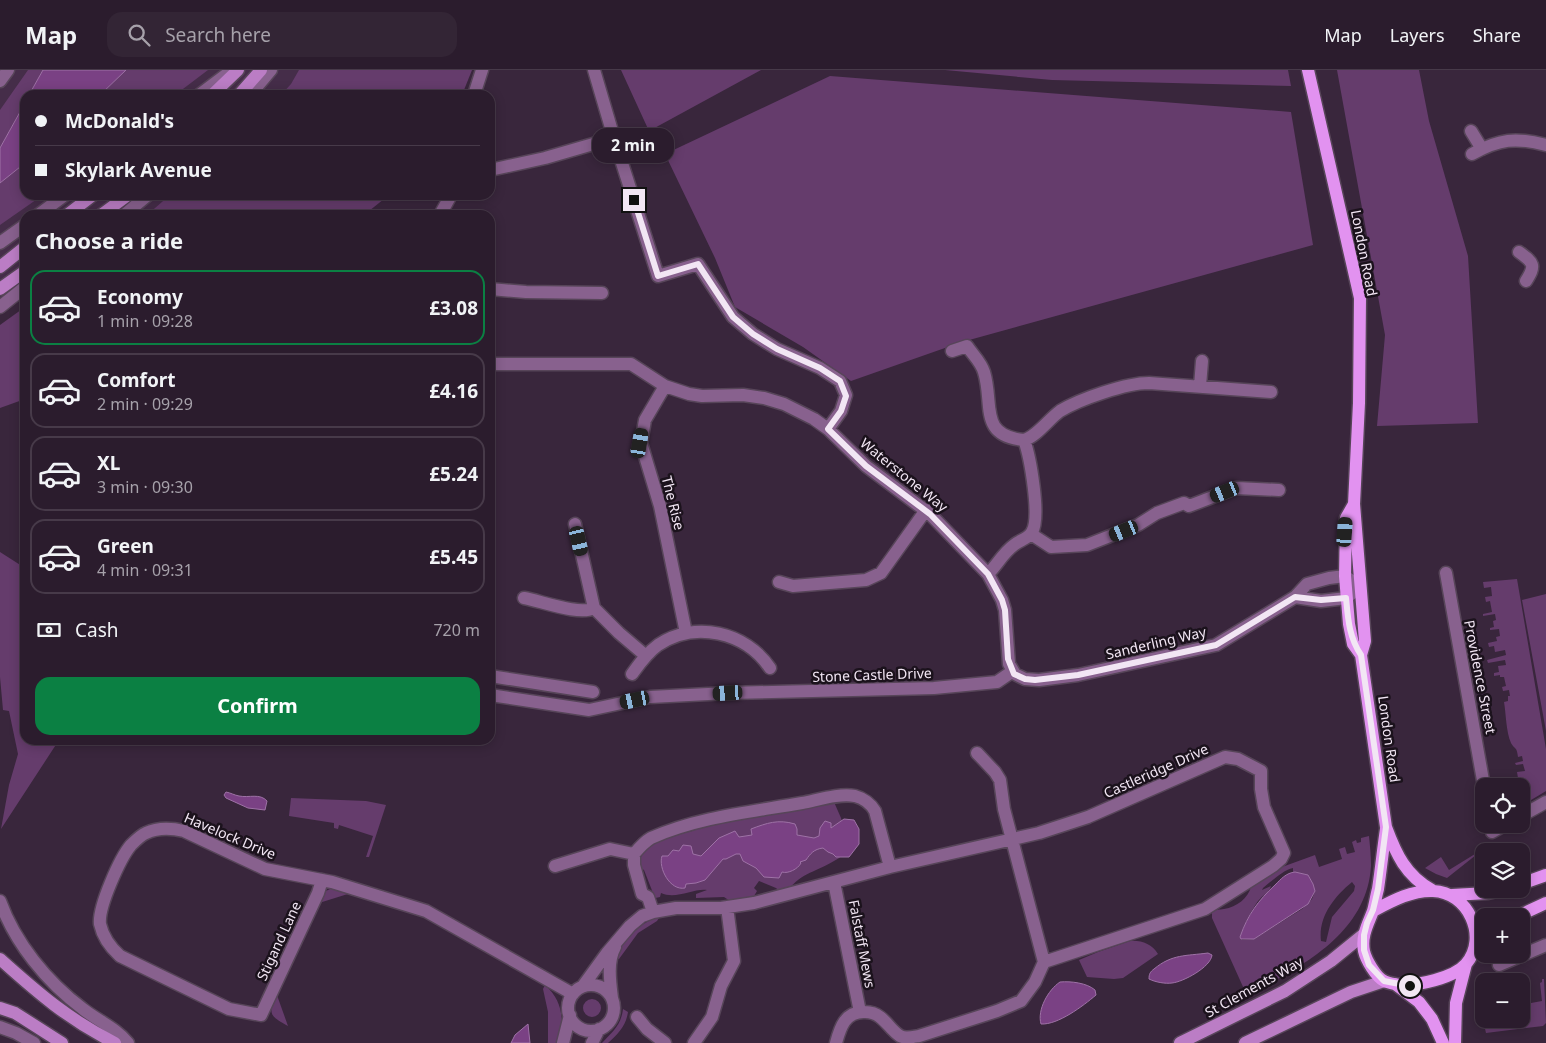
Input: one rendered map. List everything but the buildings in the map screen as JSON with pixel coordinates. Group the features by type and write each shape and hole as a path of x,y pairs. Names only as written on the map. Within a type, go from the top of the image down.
{"main road":[{"path":"217,90 238,70"},
{"path":"243,90 260,70"},
{"name":"London Road","path":"1308,70 1360,298 1359,403 1354,504 1357,522 1357,549 1365,641 1361,655 1386,827 1406,870 1420,884 1432,890"},
{"path":"74,210 86,200"},
{"path":"108,210 121,200"},
{"path":"0,267 20,252"},
{"path":"0,289 20,275"},
{"name":"London Road","path":"1354,504 1346,518 1346,598 1348,624 1353,644 1361,655"},
{"name":"London Road","path":"1373,910 1378,889 1386,827"},
{"path":"1530,881 1546,875"},
{"path":"1442,1043 1432,1019 1419,1002 1389,983 1369,965 1364,950 1364,935 1373,910 1400,896 1432,890 1452,894 1475,893"},
{"path":"1452,894 1473,918 1476,933 1473,950 1466,964 1456,1004 1455,1043"},
{"path":"1530,910 1546,903"},
{"name":"St Clements Way","path":"1180,1043 1285,991 1331,961 1364,935"},
{"path":"0,959 30,987 58,1009 115,1043"},
{"path":"1245,1043 1355,991 1389,983 1410,986 1424,984 1450,974 1466,964"},
{"path":"0,1008 14,1013 62,1043"}],"street":[{"path":"0,81 8,70"},
{"path":"206,90 232,70"},
{"path":"254,90 271,70"},
{"path":"476,90 482,70"},
{"path":"495,169 545,158 614,138 594,70"},
{"path":"1471,130 1477,151 1499,142 1513,140 1532,141 1546,145"},
{"path":"622,163 658,276 698,264 733,317 753,334 777,349 820,368 840,381 846,396 841,411 828,429"},
{"path":"45,210 58,200"},
{"path":"130,210 142,200"},
{"path":"0,243 20,229"},
{"path":"1519,252 1531,260 1533,266 1526,281"},
{"path":"1533,266 1546,270"},
{"path":"495,289 526,292 602,293"},
{"path":"0,307 20,291"},
{"path":"952,351 967,346 982,367 987,382 991,422 995,429 1006,436 1024,440 1061,411 1118,388 1134,384 1149,383 1271,392"},
{"path":"1200,386 1202,361"},
{"name":"Waterstone Way","path":"495,365 631,364 664,386 700,396 744,395 774,400 811,417 828,429 866,466 926,510 988,574 1002,600 1005,610 1008,659 1013,671"},
{"name":"The Rise","path":"664,386 645,420 640,443 660,506 686,634"},
{"path":"988,574 1012,547 1031,534 1035,525 1031,462 1024,440"},
{"path":"1031,534 1051,547 1087,545 1138,525 1157,513 1184,503 1189,506 1229,490 1240,488 1279,490"},
{"path":"779,582 793,586 866,580 874,577 881,573 926,510"},
{"path":"575,524 594,608 646,656"},
{"name":"Providence Street","path":"1446,573 1483,778"},
{"path":"1295,597 1321,600 1346,598 1360,587 1345,576"},
{"name":"Sanderling Way","path":"1013,671 1025,679 1049,679 1113,668 1216,645 1295,597 1308,584 1345,576"},
{"path":"524,598 564,608 587,611 594,608"},
{"path":"632,674 646,656 664,642 686,634 711,632 734,638 756,652 770,668"},
{"name":"Stone Castle Drive","path":"495,696 590,710 650,697 955,687 978,682 996,682 1013,671"},
{"path":"495,677 594,692"},
{"path":"836,1043 844,1020 860,1012 869,1012 879,1016 902,1036 919,1036 997,1011 1021,1001 1035,982 1044,962 1004,809 1000,778 977,753"},
{"name":"Castleridge Drive","path":"563,1043 570,1015 569,1004 578,990 606,953 634,922 653,912 676,908 727,907 777,898 890,867 1012,839 1080,820 1223,758 1238,759 1261,771 1264,807 1284,852 1281,859 1205,909 1044,962"},
{"path":"653,912 648,897 642,894 634,864 634,854 649,839 697,822 849,795 865,800 874,809 890,867"},
{"path":"1530,811 1546,802"},
{"name":"Havelock Drive","path":"261,1015 229,1009 120,956 110,947 104,937 100,922 106,893 131,845 145,834 156,829 171,828 184,832 265,869 322,880 426,911 578,990"},
{"path":"555,866 606,849 614,848 634,854"},
{"name":"Stigand Lane","path":"261,1015 318,893 322,880"},
{"name":"Falstaff Mews","path":"834,882 860,1012"},
{"path":"0,901 13,930 42,969 73,1001 117,1030 128,1043"},
{"path":"694,1043 712,1017 721,986 734,960 727,907"},
{"name":"Castleridge Drive","path":"592,1043 599,1029 609,1022 612,1017 614,1005 610,975 611,954 617,942"},
{"path":"1499,965 1546,945"},
{"path":"578,990 590,985 603,988 612,998"},
{"path":"570,1015 578,1026 592,1030 599,1029"},
{"path":"637,1017 665,1043"},
{"path":"0,1027 34,1043"}],"shaded area":[{"path":"0,70 353,70 341,90 20,90 20,200 242,200 222,210 20,210 20,297 0,298"},
{"path":"28,70 43,70 32,90 20,90 20,112 0,148 0,110"},
{"path":"43,70 126,70 105,90 32,90"},
{"path":"126,70 208,70 182,90 105,90"},
{"path":"299,70 472,70 464,90 286,90"},
{"path":"621,70 761,70 649,131"},
{"path":"945,70 1288,70 1291,86 1052,80"},
{"path":"1337,70 1419,70 1429,121 1468,256 1478,423 1377,426 1385,335"},
{"path":"830,76 1291,112 1313,245 962,342 851,381 803,347 735,307 715,258 665,154"},
{"path":"20,112 20,167 0,183 0,148"},
{"path":"20,167 20,200 36,200 0,225 0,183"},
{"path":"164,200 383,200 370,210 153,210"},
{"path":"20,311 20,401 0,408 0,325"},
{"path":"0,552 20,565 20,745 56,745 1,829 9,785 18,754 9,711 3,710 0,677"},
{"path":"1517,579 1546,749 1546,791 1530,801 1530,778 1518,778 1517,772 1525,771 1523,764 1516,765 1515,763 1523,761 1522,756 1518,757 1508,734 1504,702 1508,701 1508,696 1510,696 1509,690 1503,691 1502,687 1506,686 1504,677 1500,677 1500,675 1494,676 1494,673 1499,672 1498,666 1506,665 1505,660 1488,663 1487,660 1506,655 1505,650 1495,652 1494,646 1489,647 1488,643 1497,641 1496,637 1500,636 1499,629 1490,630 1490,628 1494,627 1495,614 1483,616 1483,614 1492,612 1490,601 1486,602 1485,597 1492,596 1491,587 1484,588 1483,582"},
{"path":"1546,594 1546,731 1522,600"},
{"path":"226,792 239,796 261,797 267,801 265,810 248,808 226,798 224,795"},
{"path":"291,798 366,801 386,805 369,857 366,857 373,836 339,825 338,829 334,828 334,823 289,816"},
{"path":"834,802 850,849 836,860 801,878 784,895 776,888 759,881 754,888 757,891 754,896 730,901 724,897 696,898 696,894 707,890 679,895 661,893 660,897 651,899 653,893 644,870 639,867 640,859 645,849 669,833 689,832 720,821"},
{"path":"844,819 854,820 859,829 859,844 849,857 836,857 823,848 817,849 806,860 800,862 800,865 795,869 790,872 782,872 779,878 764,877 756,868 743,861 740,854 736,854 723,859 705,880 686,884 685,888 680,888 666,878 662,866 662,856 668,856 673,850 679,851 683,845 691,846 693,854 701,856 719,838 735,831 739,837 752,835 751,829 767,823 783,822 795,824 797,835 814,838 819,836 820,828 825,821 831,823 831,828"},
{"path":"1369,836 1371,866 1367,889 1358,910 1346,928 1330,944 1293,970 1253,992 1244,989 1212,918 1212,912 1237,904 1245,898 1251,887 1282,867 1315,855 1319,867 1342,859 1339,849 1345,847 1347,854 1355,852 1352,842 1356,840 1357,843 1361,842 1361,838","holes":["1293,868 1293,872 1308,875 1315,891 1312,899 1302,909 1254,939 1242,940 1240,937 1250,914 1271,886 1262,890 1263,888 1281,873","1352,882 1355,886 1354,891 1332,917 1326,942 1321,941 1322,924 1329,908 1339,894"]},
{"path":"1475,854 1447,878 1425,868 1441,857 1449,870"},
{"path":"1295,872 1308,875 1313,884 1315,891 1308,904 1254,939 1241,939 1246,921 1259,902 1282,879"},
{"path":"334,887 351,893 319,903 326,891"},
{"path":"661,915 657,921 638,933 619,959 616,958 628,937 647,922"},
{"path":"1130,941 1146,943 1158,954 1123,978 1087,977 1079,960"},
{"path":"1208,953 1212,955 1207,964 1183,980 1166,983 1149,979 1152,971 1173,958"},
{"path":"1542,979 1544,979 1546,1023 1543,1026 1530,1028 1531,1003 1542,1001 1540,983"},
{"path":"1060,982 1083,984 1095,990 1096,995 1062,1018 1041,1024 1040,1019 1044,1001 1051,990"},
{"path":"545,985 556,998 561,1011 560,1043 548,1043 548,1012 543,989"},
{"path":"276,994 288,1026 277,1019 272,1013 271,1010"},
{"path":"592,999 598,1002 601,1008 598,1014 592,1017 586,1014 583,1008 586,1002"},
{"path":"623,1009 628,1012 623,1026 608,1043 602,1043 618,1024"},
{"path":"528,1024 530,1043 511,1043 515,1035"},
{"path":"1485,1028 1527,1028 1486,1033"}],"route":[{"path":"634,200 658,276 698,264 733,317 753,334 777,349 820,368 840,381 846,396 841,411 828,429 866,466 930,514 988,574 1002,600 1005,610 1010,666 1016,675 1023,679 1035,680 1078,675 1216,645 1295,597 1321,600 1346,598 1348,624 1353,644 1361,655 1386,827 1378,889 1364,935 1364,950 1369,965 1384,981 1410,986"}]}
